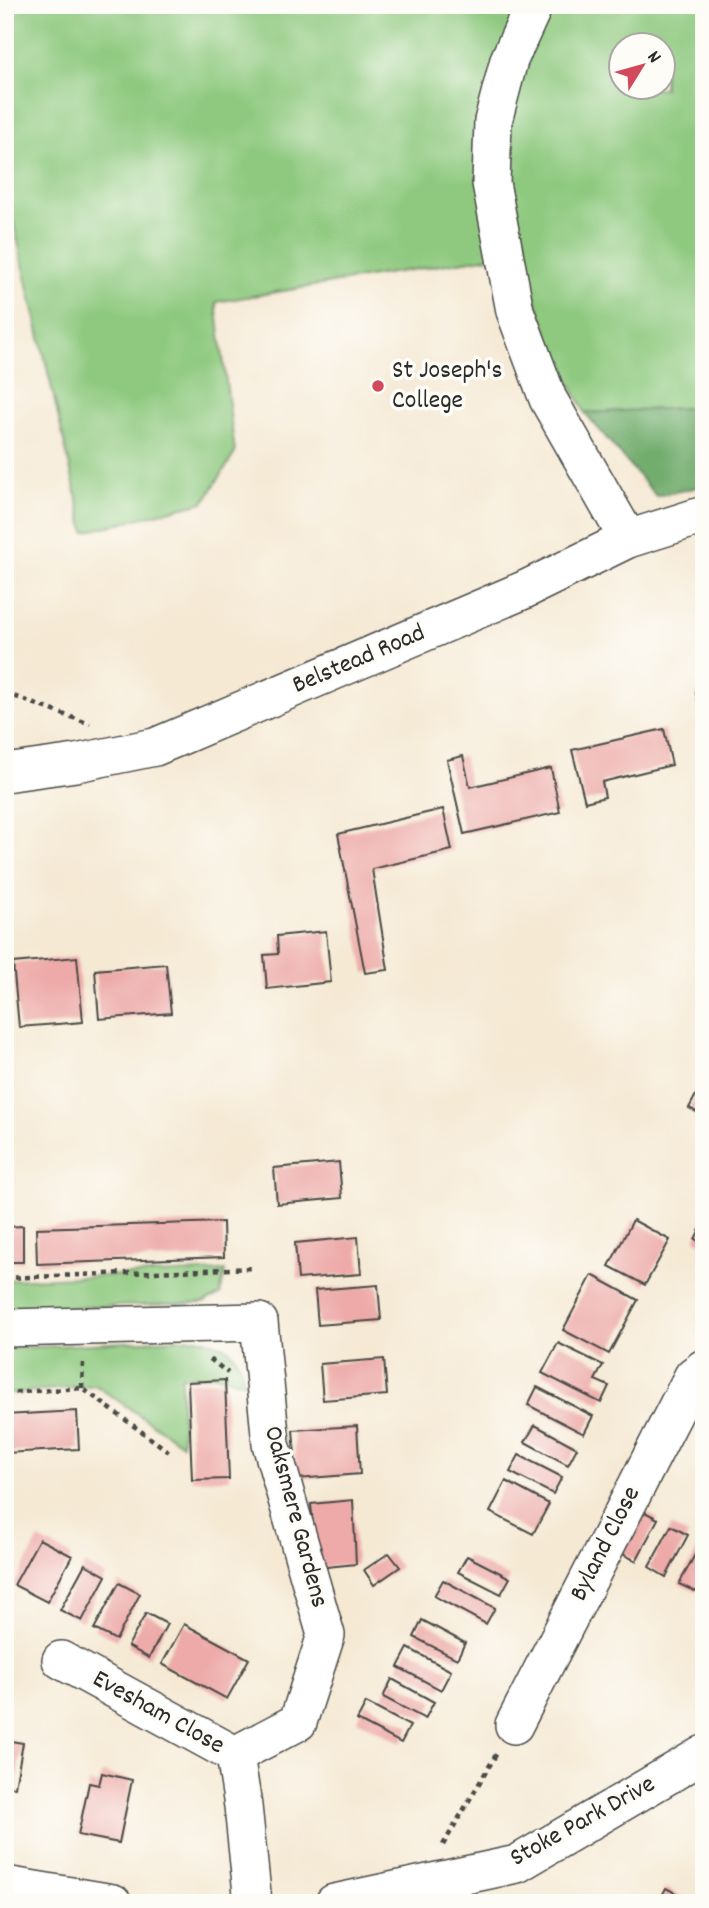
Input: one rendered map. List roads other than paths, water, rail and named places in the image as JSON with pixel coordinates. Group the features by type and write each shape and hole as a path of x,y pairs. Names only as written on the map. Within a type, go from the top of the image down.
{"street":[{"path":"534,5 509,60 493,121 491,183 515,311 548,399 628,539"},
{"name":"Belstead Road","path":"5,773 76,763 155,747 524,590 628,539 704,515"},
{"name":"Oaksmere Gardens","path":"5,1328 259,1322 271,1444 326,1635 298,1722 235,1755"},
{"name":"Byland Close","path":"514,1725 693,1376 704,1368"},
{"name":"Evesham Close","path":"61,1660 235,1755 253,1903"},
{"name":"Stoke Park Drive","path":"334,1903 517,1864 704,1754"},
{"path":"5,1885 113,1903"}],"place":[{"name":"St Joseph's College","path":"378,386"}]}
